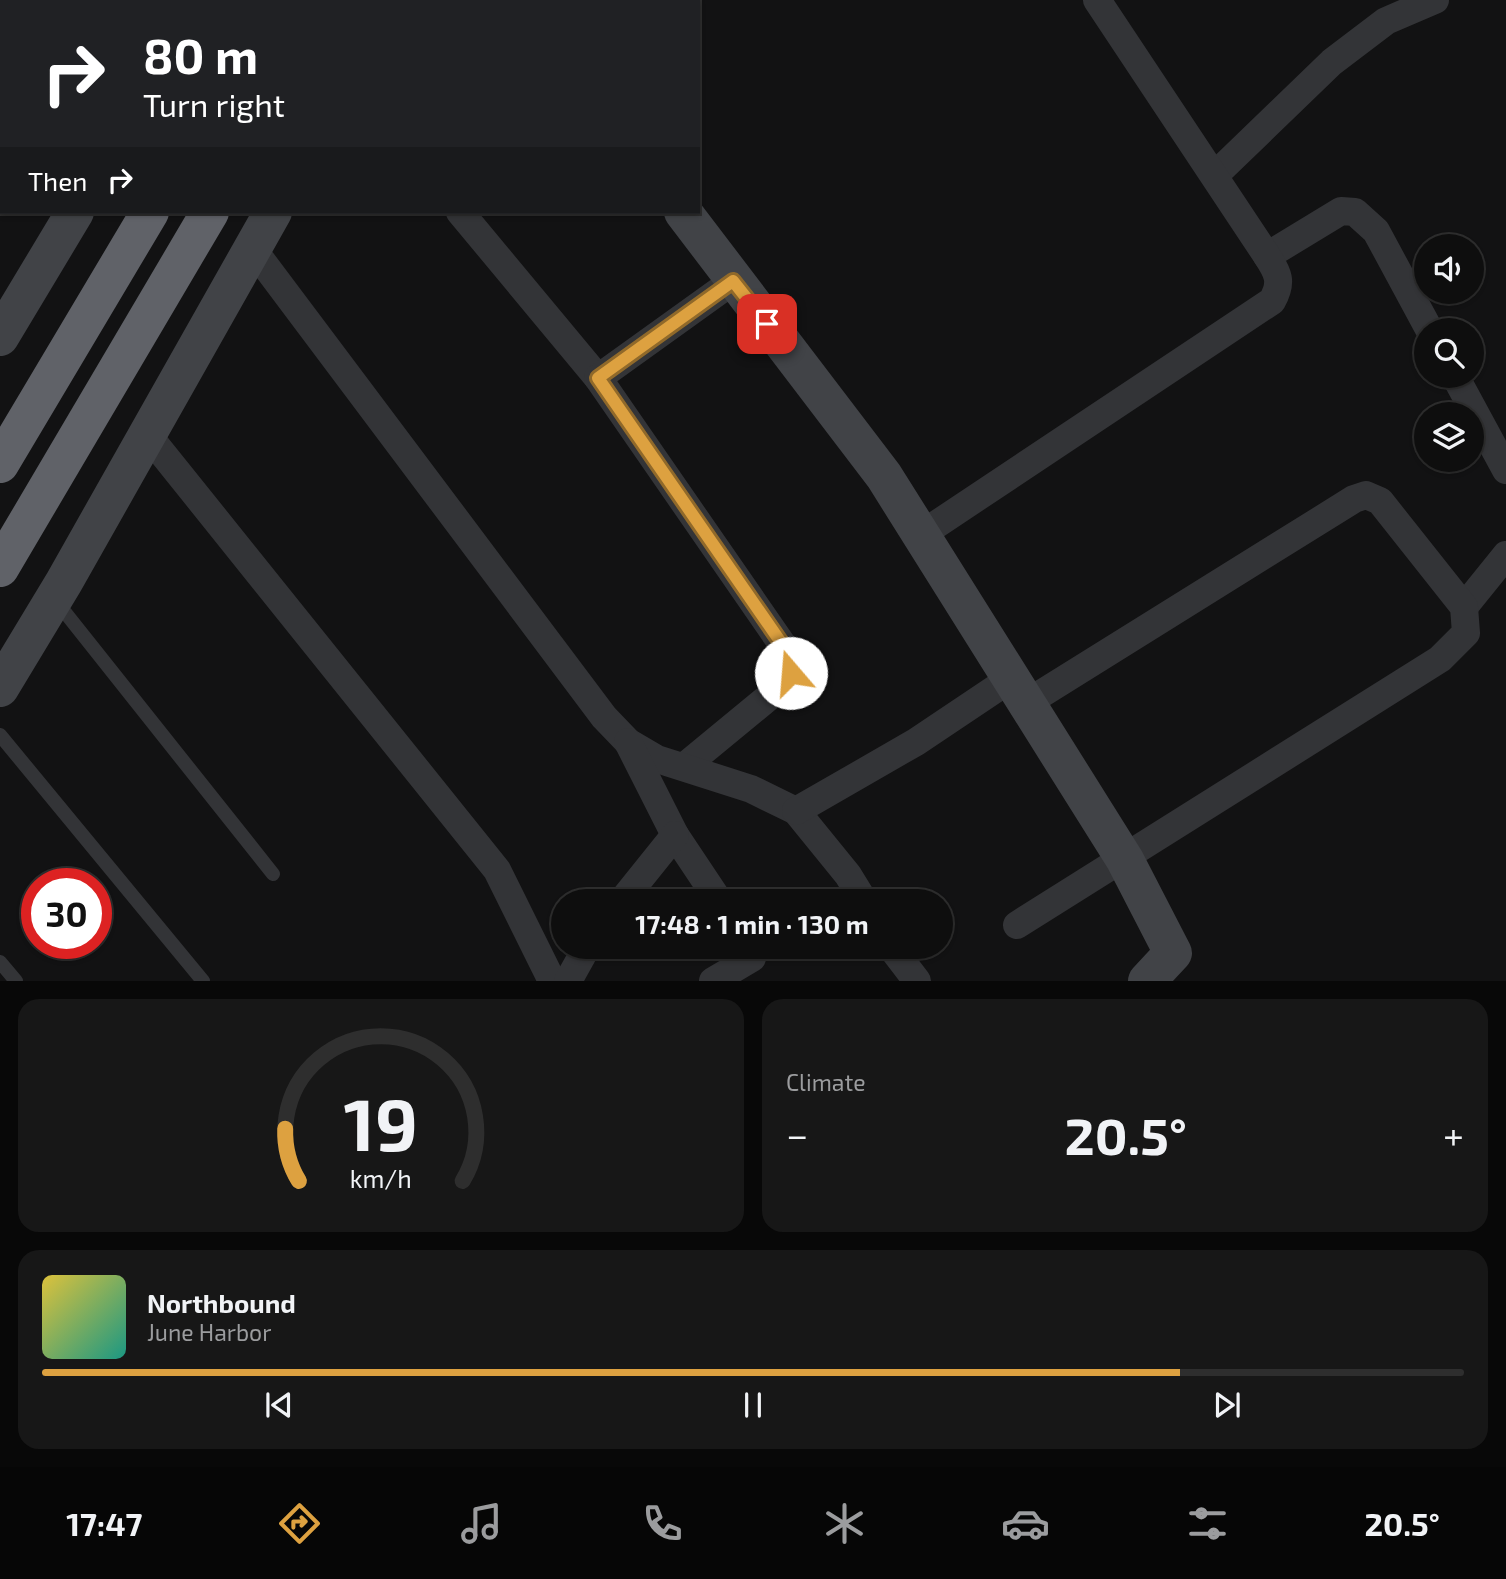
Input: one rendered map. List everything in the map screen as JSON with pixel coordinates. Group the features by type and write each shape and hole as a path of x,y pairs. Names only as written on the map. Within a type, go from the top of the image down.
{"highway":[{"path":"0,464 149,214"},
{"path":"4,552 209,214"}],"street":[{"path":"922,534 1272,301 1280,287 1278,274 1267,256 1097,0"},
{"path":"1215,175 1332,62 1386,21 1435,0"},
{"path":"1267,256 1341,211 1355,212 1376,231 1423,318"},
{"path":"0,337 74,214"},
{"path":"0,688 272,214"},
{"path":"462,214 598,378 791,657 791,673 782,686 684,766"},
{"path":"684,214 884,476 1125,860 1173,953 1146,980"},
{"path":"252,248 604,717 628,742 657,759 751,789 796,811 857,889"},
{"path":"598,378 733,281"},
{"path":"1462,388 1506,470"},
{"path":"147,435 496,870 552,981"},
{"path":"796,811 916,742 1018,691 1354,499 1366,495 1380,501 1464,607 1466,633 1440,659 1017,926"},
{"path":"1464,607 1506,555"},
{"path":"628,742 676,835 711,889"},
{"path":"632,889 676,835"},
{"path":"568,981 580,959"},
{"path":"901,959 918,981"},
{"path":"713,981 747,962"}],"lane":[{"path":"54,598 273,874"},
{"path":"0,735 203,981"},
{"path":"0,962 16,981"}],"route":[{"path":"767,324 733,281 598,378 791,657 791,673"}]}
